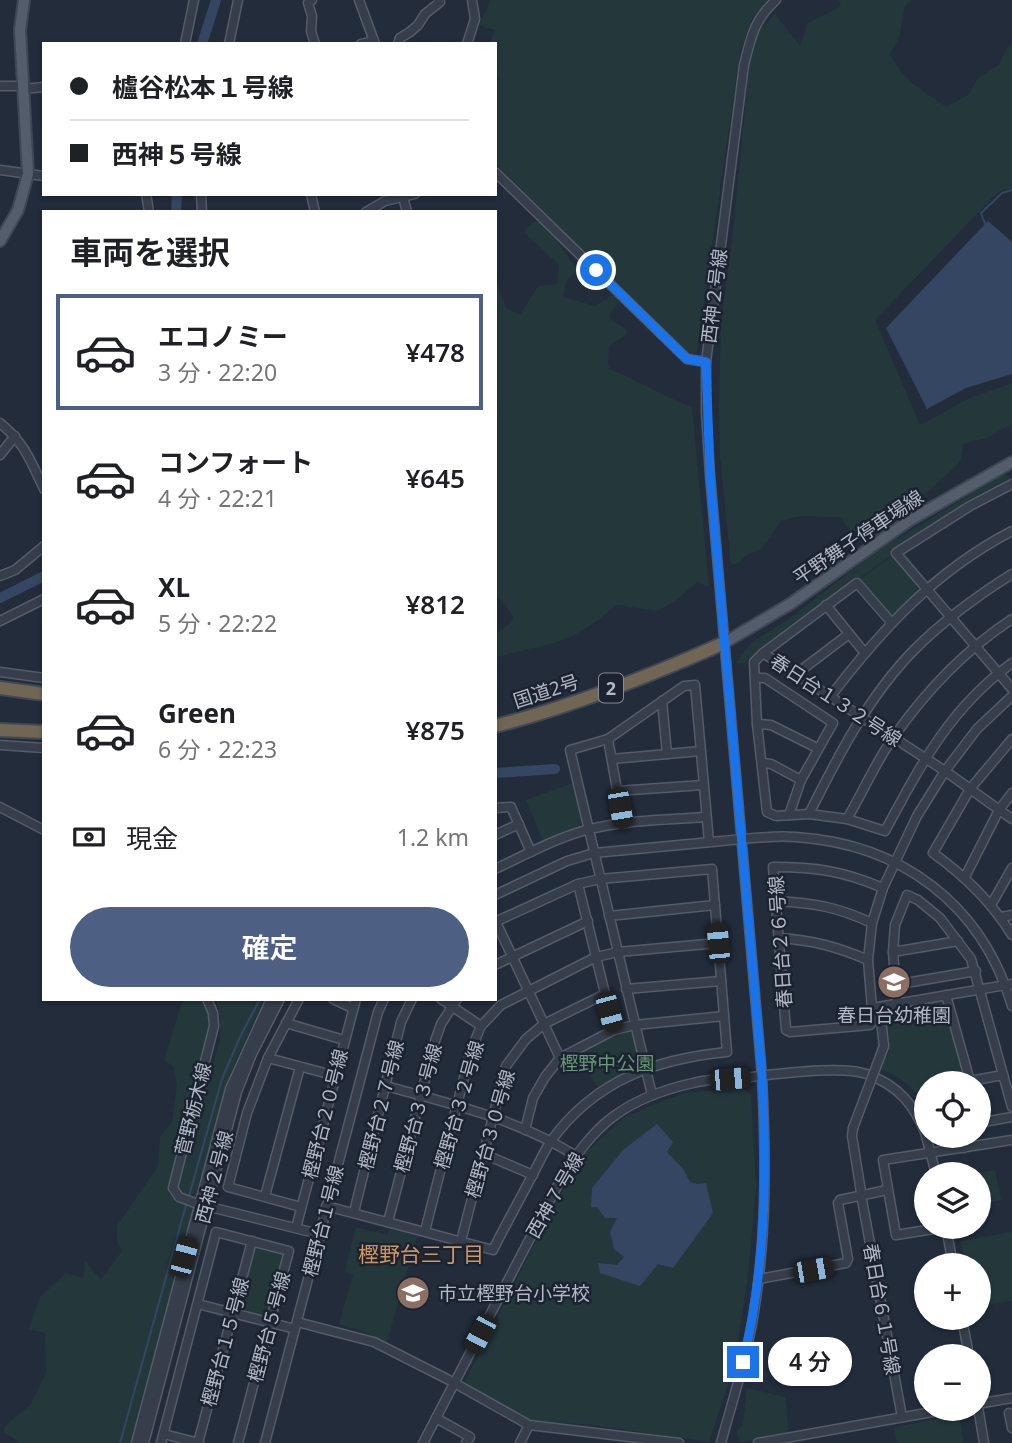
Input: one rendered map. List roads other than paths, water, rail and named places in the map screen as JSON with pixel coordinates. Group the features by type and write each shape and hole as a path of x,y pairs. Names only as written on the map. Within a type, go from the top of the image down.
{"highway":[{"name":"国道2号","path":"497,725 558,709 724,643"},
{"path":"0,688 42,694"},
{"path":"0,730 42,732"}],"main road":[{"path":"0,241 18,210 28,174 20,30 24,0"},
{"name":"平野舞子停車場線","path":"724,643 790,604 910,520 1012,462"}],"street":[{"path":"185,42 194,0"},
{"path":"229,42 238,0"},
{"path":"312,0 308,3 314,42"},
{"path":"359,0 374,41"},
{"path":"399,42 400,38 418,25 439,0"},
{"path":"468,42 475,19 472,0"},
{"name":"西神２号線","path":"721,1443 753,1320 765,1195 762,1076 710,475 706,362 744,65 755,25 776,0"},
{"path":"370,42 377,42"},
{"path":"0,86 42,87"},
{"path":"0,170 42,176"},
{"path":"497,174 687,359 706,362"},
{"path":"369,210 385,201 407,196"},
{"path":"403,197 406,210"},
{"path":"0,423 27,451 42,485"},
{"path":"0,455 15,436"},
{"path":"1012,484 970,506 896,553 1012,689"},
{"path":"830,696 864,652 926,588 1012,531"},
{"path":"0,576 15,570 42,548"},
{"path":"809,814 835,761 884,685 914,650 982,593 1012,574"},
{"name":"春日台１３２号線","path":"891,622 857,583 763,653 925,758 1012,819"},
{"path":"0,621 42,600"},
{"path":"827,605 864,652"},
{"path":"847,820 893,737 938,681 976,645 1012,619"},
{"path":"796,674 849,634"},
{"path":"763,653 754,662 757,724 767,812 776,816 809,814 847,820 885,831 925,758 949,722 998,673 1012,663"},
{"path":"0,672 42,678"},
{"path":"755,678 765,678 833,723 802,780 789,815"},
{"path":"652,1095 570,750 608,739 684,686 695,685 709,842"},
{"path":"1009,984 876,1009 868,960 872,923 883,888 917,816 944,771 977,729 1012,696"},
{"path":"662,701 667,754"},
{"path":"757,724 771,726 813,746"},
{"path":"608,739 623,824"},
{"path":"1012,739 970,789 933,853 965,877 1001,917 1012,935"},
{"path":"0,745 42,748"},
{"path":"612,758 701,751"},
{"path":"763,763 771,764 802,780"},
{"path":"617,791 703,785"},
{"path":"965,877 999,810 1012,793"},
{"path":"497,808 511,807 531,852"},
{"path":"1,808 42,829"},
{"path":"497,868 588,829 706,817"},
{"path":"497,834 519,824"},
{"path":"497,894 567,861 594,853 794,836 846,843 896,861 934,887 962,912 987,946 1009,984 1012,1006"},
{"name":"春日台２６号線","path":"876,1009 870,1025 790,1032 786,1030 773,867 810,867 850,874 883,888"},
{"path":"991,905 1012,868"},
{"path":"326,1206 493,1250 551,1141 574,1115 600,1092 644,1068 666,1061 727,1052 712,869 600,879 578,884 497,921"},
{"path":"578,884 614,1030"},
{"path":"897,1003 893,952 895,925 907,895 918,900 940,918 971,959 1012,1107"},
{"path":"776,901 843,909 872,923"},
{"path":"609,916 715,905"},
{"path":"1001,917 1012,915"},
{"path":"497,964 588,921"},
{"path":"497,926 560,1058"},
{"path":"779,938 810,940 868,960"},
{"path":"893,952 958,942"},
{"name":"樫野台３２号線","path":"425,1231 471,1050 481,1026 500,1005 596,957 618,952 718,943"},
{"path":"894,985 976,971"},
{"path":"626,989 721,981"},
{"name":"樫野台３０号線","path":"461,1241 506,1066 526,1038 544,1024 605,994"},
{"path":"946,995 967,1071"},
{"name":"菅野栃木線","path":"195,1203 178,1197 173,1188 214,1026 213,1013 208,1001"},
{"name":"西神２号線","path":"136,1443 195,1203 230,1089 270,1001"},
{"name":"西神２号線","path":"144,1443 195,1203 237,1092 278,1001"},
{"path":"298,1001 268,1058 247,1112 228,1187 301,1207"},
{"name":"樫野台１号線","path":"265,1443 298,1326 326,1206 383,1001"},
{"name":"樫野台２７号線","path":"354,1212 401,1022 411,1001"},
{"path":"454,1002 481,1026"},
{"name":"樫野台３３号線","path":"388,1222 435,1041 454,1002"},
{"name":"樫野台２０号線","path":"296,1228 354,1003"},
{"name":"春日台６１号線","path":"876,1009 884,1046 852,1136 902,1417"},
{"path":"525,1130 533,1098 560,1058 614,1030 724,1016"},
{"path":"286,1023 344,1040"},
{"path":"268,1058 335,1076"},
{"path":"265,1196 300,1067"},
{"name":"西神７号線","path":"423,1443 562,1177 583,1146 615,1116 652,1095 696,1082 842,1070 867,1073 896,1088 914,1111"},
{"path":"991,1077 1003,1075"},
{"path":"386,1086 494,1116 551,1141 576,1156"},
{"path":"991,1121 1012,1117"},
{"path":"991,1144 1012,1140"},
{"name":"西神７号線","path":"931,1148 934,1162"},
{"path":"914,1233 895,1236 883,1160 964,1148"},
{"path":"484,1154 533,1175"},
{"path":"759,1279 846,1263 848,1259 838,1203 840,1200 887,1190"},
{"path":"195,1203 319,1234"},
{"name":"樫野台５号線","path":"163,1439 216,1232 289,1251 238,1443"},
{"name":"樫野台１５号線","path":"199,1443 252,1241"},
{"path":"198,1304 270,1323 374,1342 449,1380"},
{"path":"458,1385 529,1425 679,1443"},
{"path":"991,1403 1012,1398"},
{"path":"1009,1413 1012,1425"},
{"path":"758,1443 790,1440 914,1415"},
{"path":"436,1418 470,1437 466,1443"},
{"path":"982,1421 984,1443"},
{"path":"520,1443 529,1425"},
{"path":"163,1439 199,1443"}],"water":[{"path":"988,221 1012,242 1012,374 966,388 927,409 886,328"},
{"path":"657,1124 673,1142 667,1152 684,1170 690,1182 706,1183 713,1213 673,1268 658,1264 640,1286 600,1273 598,1263 617,1265 624,1257 614,1249 610,1232 617,1218 605,1218 597,1207 591,1207 592,1188 623,1150"}],"waterway":[{"path":"203,42 216,0"},
{"path":"986,226 981,213 1002,193 1012,190"},
{"path":"176,210 177,196"},
{"path":"0,598 42,577"},
{"path":"497,773 555,769"},
{"path":"189,1196 222,1079 259,1001"},
{"path":"120,1443 186,1205"}],"place":[{"name":"春日台幼稚園","path":"894,982"},
{"name":"市立樫野台小学校","path":"413,1293"}],"district":[{"name":"樫野台三丁目","path":"421,1254"}],"park label":[{"name":"樫野中公園","path":"607,1063"}]}
